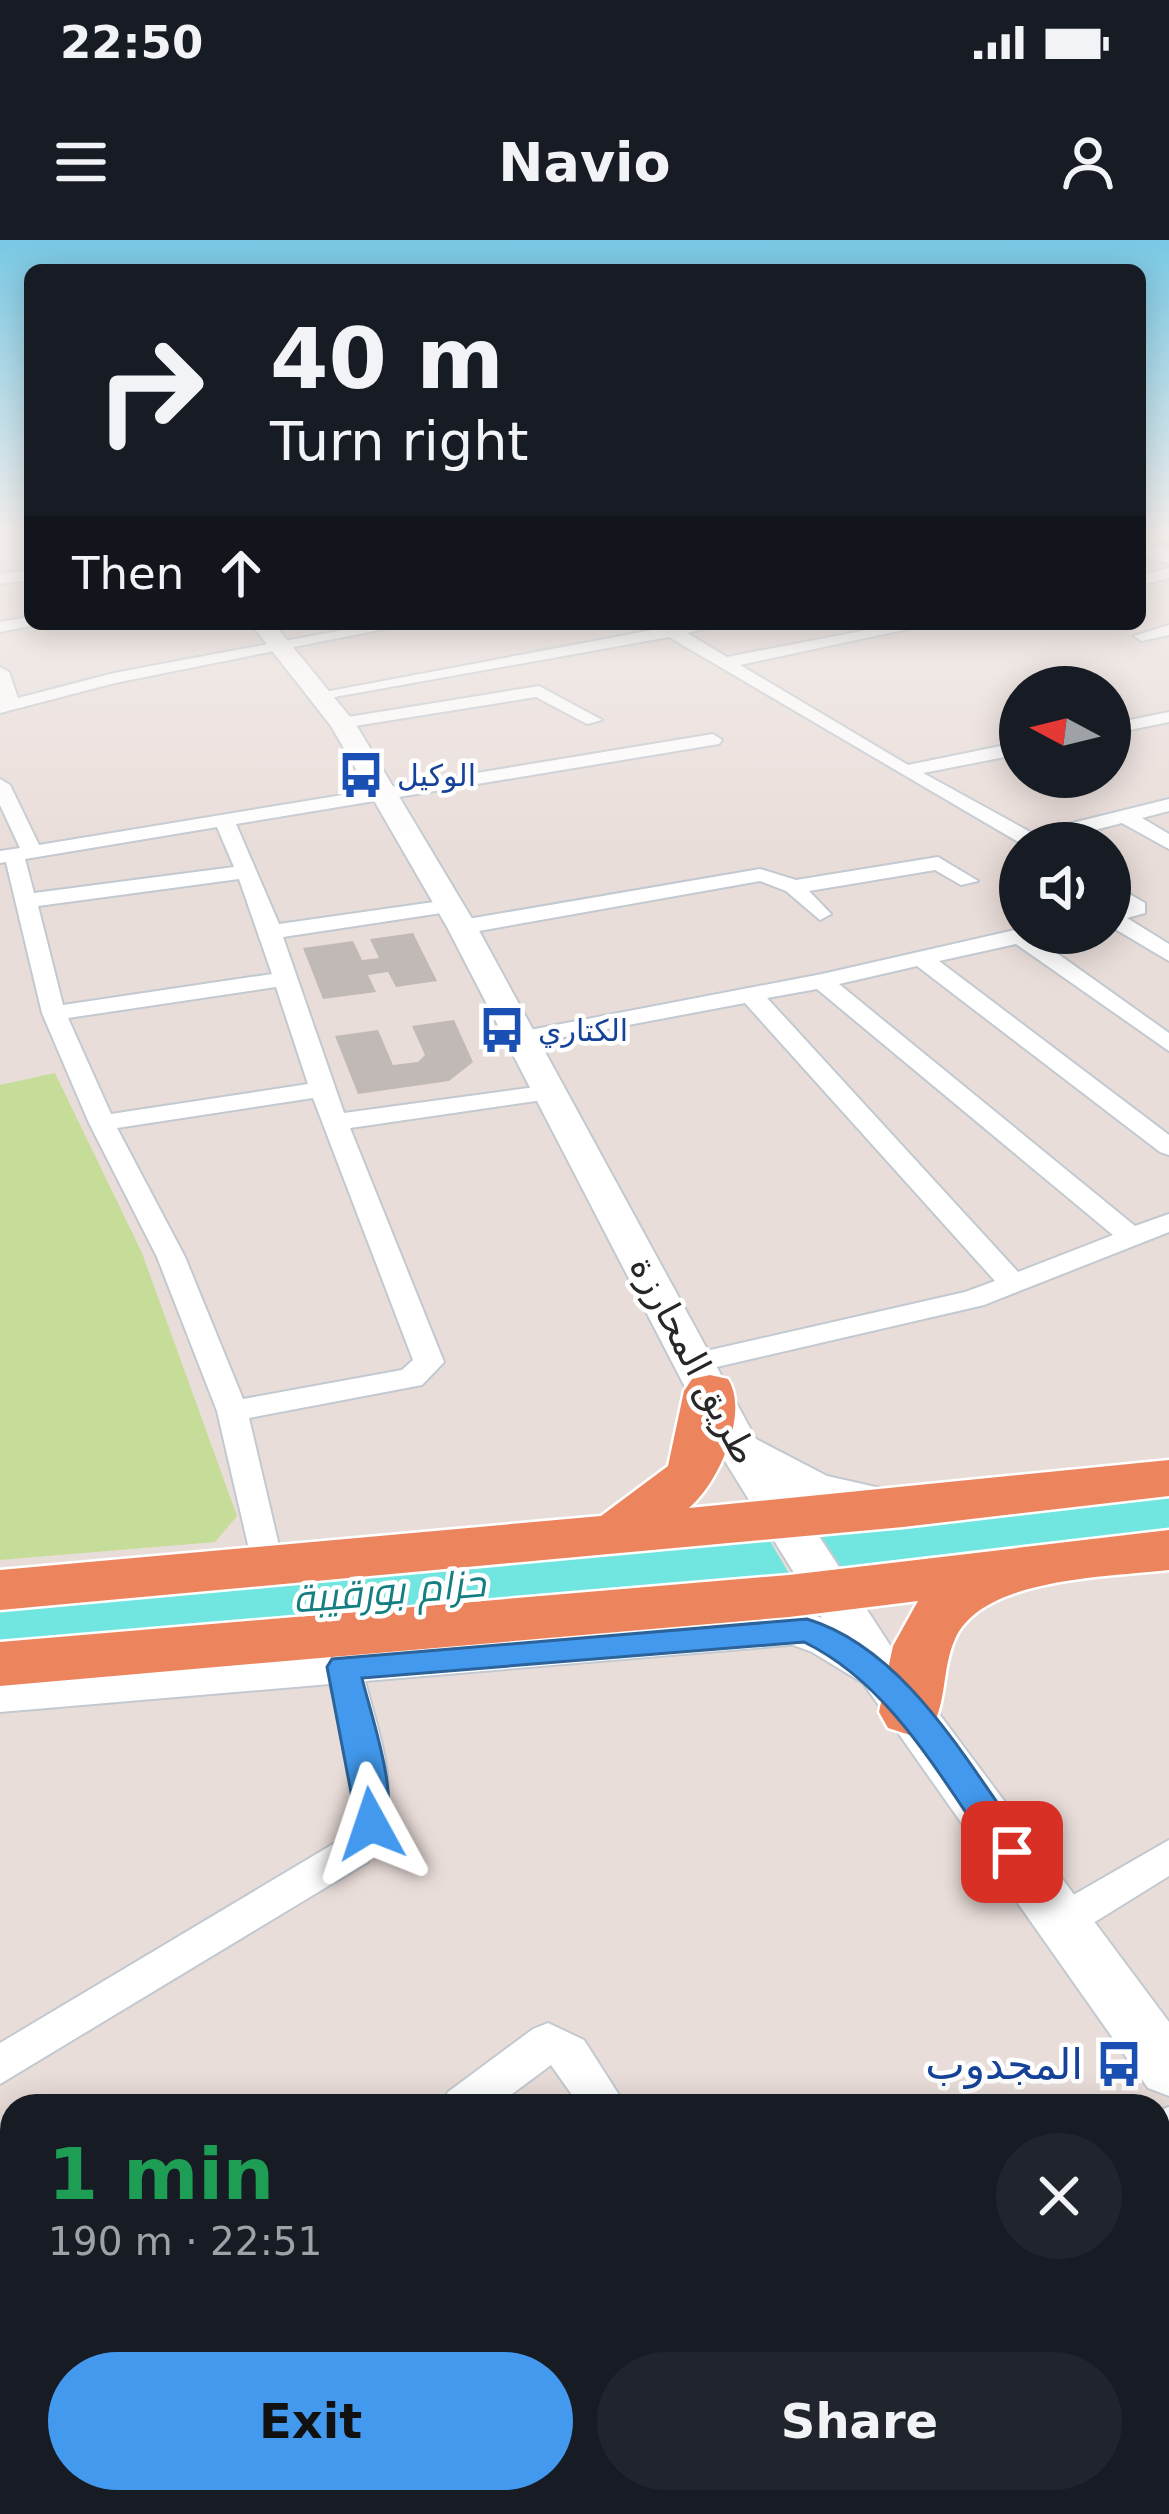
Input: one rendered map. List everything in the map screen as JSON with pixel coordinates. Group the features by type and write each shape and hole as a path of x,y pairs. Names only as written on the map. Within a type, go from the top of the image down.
{"highway":[{"path":"613,1534 682,1487 695,1472 703,1451 702,1377"},
{"path":"0,1589 613,1534 789,1524 1169,1478"},
{"path":"0,1664 724,1601 819,1601 1169,1550"},
{"path":"899,1697 932,1619 983,1585 1024,1568"}],"main road":[{"name":"طريق المحارزة","path":"277,642 342,723 379,794 455,916 736,1445 789,1524 819,1601 899,1697 1169,2069"},
{"path":"736,1445 814,1488 903,1508"}],"street":[{"path":"0,672 6,706 246,642"},
{"path":"318,695 593,642"},
{"path":"690,642 999,823"},
{"path":"723,663 828,642"},
{"path":"342,723 539,692 592,720"},
{"path":"1131,725 1169,717"},
{"path":"15,855 713,740"},
{"path":"905,771 999,752"},
{"path":"0,785 54,1013 102,1124 171,1257 232,1411 266,1568"},
{"path":"1102,822 1169,806"},
{"path":"1125,816 1169,843"},
{"path":"224,819 271,932 322,1089 429,1362 411,1378 232,1411"},
{"path":"793,887 928,862 945,865 968,881"},
{"path":"26,901 245,872"},
{"path":"271,932 455,916 760,875 793,887 820,914"},
{"path":"1131,930 1169,954"},
{"path":"522,1038 822,981 999,941"},
{"path":"1051,954 1169,1044"},
{"path":"922,959 1169,1147"},
{"path":"54,1013 285,980"},
{"path":"822,981 1130,1235"},
{"path":"752,995 1012,1282"},
{"path":"102,1124 322,1089"},
{"path":"335,1122 550,1092"},
{"path":"702,1377 974,1299 1169,1222"},
{"path":"0,1699 344,1667 819,1601"},
{"path":"0,2065 354,1851 371,1824 372,1809 344,1667"},
{"path":"1063,1921 1169,1856"},
{"path":"479,2094 548,2042 569,2053 596,2094"}],"green space":[{"path":"55,1073 142,1253 237,1516 215,1542 0,1560 0,1085"}],"water":[{"path":"1169,1490 1169,1538 846,1574 821,1536"},
{"name":"حزام بورقيبة","path":"767,1536 791,1577 0,1652 0,1601"}],"building":[{"path":"413,933 437,981 396,987 388,972 368,975 376,992 323,999 303,948 353,941 362,960 379,958 370,939"},
{"path":"454,1020 473,1062 449,1081 358,1094 335,1036 378,1030 393,1065 418,1062 425,1055 412,1026"}],"place":[{"name":"الوكيل","path":"361,775"},
{"name":"الكتاري","path":"502,1030"},
{"name":"المجدوب","path":"1119,2064"}],"route":[{"path":"371,1824 371,1793 344,1667 807,1630 847,1649 887,1682 1012,1852"}]}
